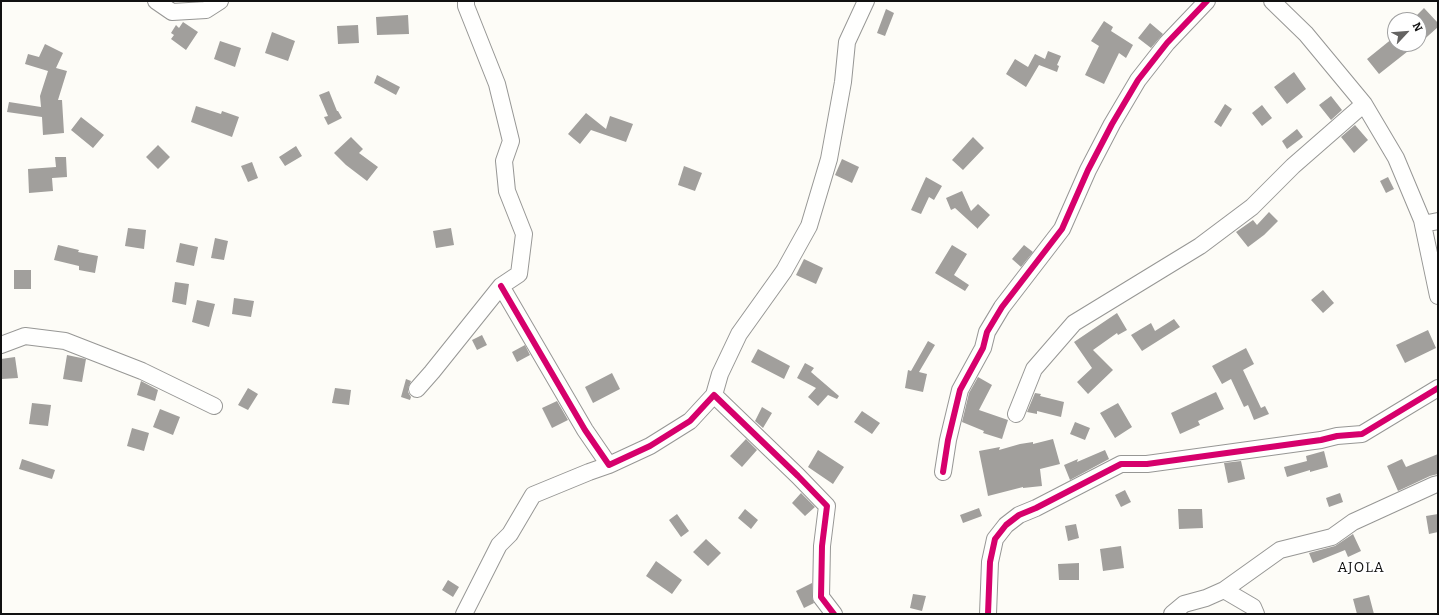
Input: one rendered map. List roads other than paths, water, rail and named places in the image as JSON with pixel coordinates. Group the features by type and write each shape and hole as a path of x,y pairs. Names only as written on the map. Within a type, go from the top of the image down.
{"street":[{"path":"156,1 172,12 206,10 220,1"},
{"path":"417,389 501,286 519,274 524,234 507,191 504,161 511,141 497,84 466,6 466,1"},
{"path":"464,614 499,545 510,534 533,495 588,472 610,465 650,446 690,421 714,395 720,374 739,334 784,271 809,226 829,159 843,82 847,42 866,1"},
{"path":"943,472 948,440 960,390 983,348 987,332 1002,307 1062,229 1095,157 1112,124 1138,80 1167,43 1207,1"},
{"path":"1272,1 1306,34 1364,104 1396,158 1430,222 1438,296"},
{"path":"1016,414 1034,369 1074,323 1200,246 1252,207 1293,166 1364,104"},
{"path":"501,286 585,430 610,465"},
{"path":"1,345 25,336 66,341 142,371 214,406"},
{"path":"988,614 990,562 995,539 1006,524 1019,515 1036,508 1121,464 1147,464 1321,440 1337,436 1362,434 1438,388"},
{"path":"714,395 827,506 822,546 821,597 834,614"},
{"path":"1172,614 1184,604 1206,598 1224,590 1280,550 1332,537 1353,522 1438,484"},
{"path":"1224,590 1253,607 1256,614"}],"district":[{"name":"AJOLA","path":"1361,568"}]}
